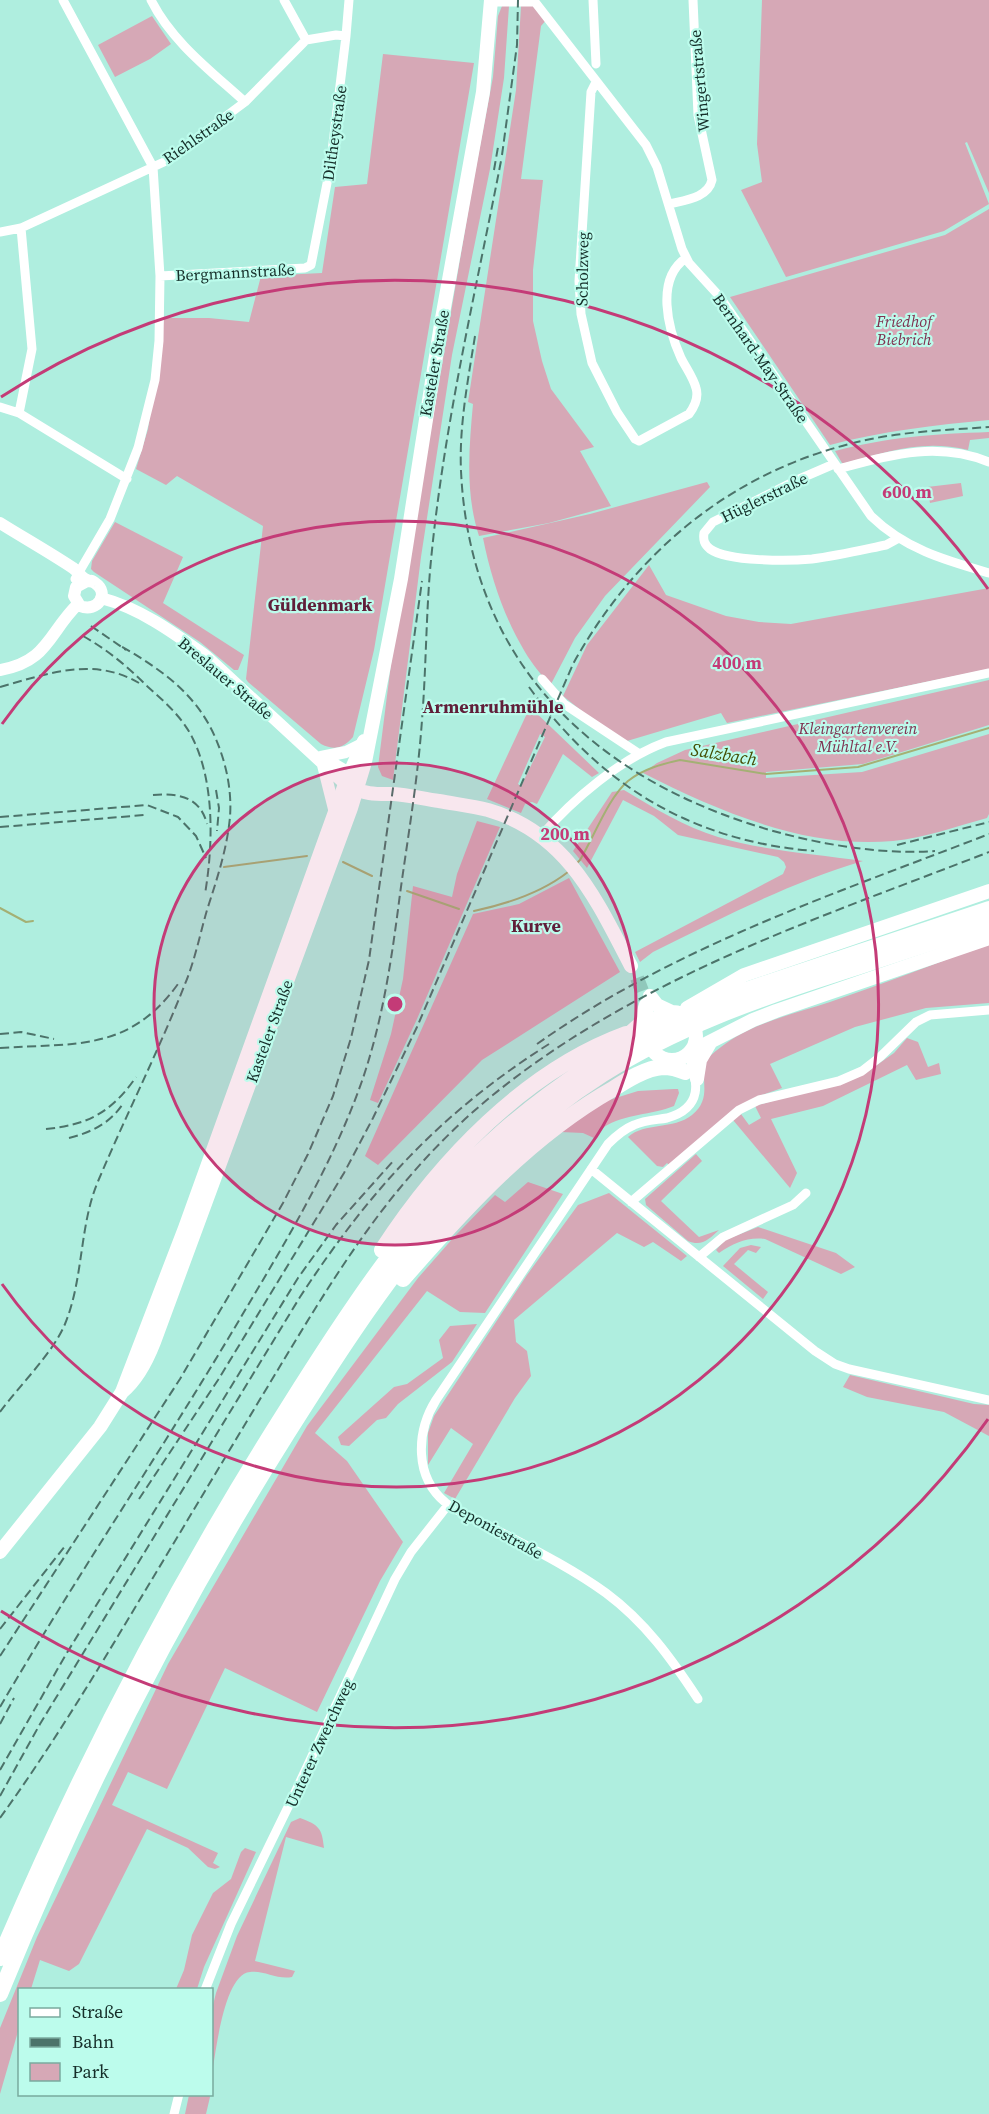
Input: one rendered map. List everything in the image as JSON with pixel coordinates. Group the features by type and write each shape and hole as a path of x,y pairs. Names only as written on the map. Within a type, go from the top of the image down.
{"highway":[{"path":"0,1958 73,1794 153,1636 250,1466 353,1319 463,1189 583,1079 620,1064 758,993 989,909"},
{"path":"758,993 989,924"},
{"path":"632,1032 659,1006"},
{"path":"0,1994 85,1799 165,1643 353,1319 372,1265 402,1219 430,1183 470,1140 524,1093 568,1062 593,1048 652,1024"},
{"path":"353,1319 389,1295 482,1192 553,1129 597,1098 667,1059"},
{"path":"645,1072 662,1067 692,1081"}],"main road":[{"name":"Kasteler Straße","path":"0,1552 100,1427 122,1392 152,1329 372,726 400,579 441,324 483,92 491,1"},
{"name":"Kasteler Straße","path":"353,782 362,744 372,726"},
{"path":"353,782 387,794 488,810 516,821 541,836 579,873 634,972"},
{"path":"341,814 387,794"},
{"path":"659,1006 675,1008 744,975 989,891"},
{"path":"659,1006 649,1034 651,1047 656,1054 667,1059 681,1058 743,1025 776,1011 989,938"},
{"path":"652,1024 662,1015 659,1006"},
{"path":"659,1006 691,1022 695,1032 695,1042 689,1053"},
{"path":"692,1081 710,1043"}],"street":[{"path":"0,523 59,560 79,580 97,584 101,590 99,603 90,608 83,608 74,596 79,580 128,479 154,380 159,341 160,276 153,167 63,0"},
{"path":"151,0 179,41 245,102"},
{"path":"284,0 306,40 336,35 346,36"},
{"name":"Diltheystraße","path":"311,265 330,168 349,0"},
{"path":"592,0 596,64"},
{"name":"Wingertstraße","path":"669,204 703,194 710,188 712,180 698,115 693,0"},
{"name":"Bernhard-May-Straße","path":"491,1 538,1 596,82 646,145 657,167 686,258 720,297 871,516 897,539 942,559 989,573"},
{"name":"Riehlstraße","path":"0,232 21,228 166,161 245,102 306,40"},
{"name":"Scholzweg","path":"596,82 591,92 579,281 581,314 592,363 617,412 635,439 639,441 689,414 695,407 696,387 675,344 668,306 667,289 670,276 676,266 686,258"},
{"path":"19,414 32,349 21,228"},
{"name":"Bergmannstraße","path":"160,276 305,268 311,265"},
{"path":"0,407 19,414 128,479"},
{"name":"Hüglerstraße","path":"897,539 886,545 793,560 731,555 711,550 703,540 705,529 719,518 835,465 919,451 952,451 989,462"},
{"name":"Breslauer Straße","path":"101,598 138,612 206,656 319,758 353,782"},
{"path":"0,670 15,666 36,655 47,645 78,604"},
{"path":"541,836 586,792 638,753 666,742 989,673"},
{"path":"542,679 564,704 638,753"},
{"path":"341,814 319,758 346,752 362,744"},
{"path":"631,1202 739,1110 759,1100 839,1081 862,1071 916,1022 930,1015 989,1010"},
{"path":"689,1053 692,1081"},
{"path":"667,1059 692,1081"},
{"name":"Deponiestraße","path":"692,1081 689,1105 680,1112 640,1123 620,1133 608,1144 436,1400 425,1419 421,1445 423,1465 434,1490 448,1504 574,1572 618,1603 657,1640 698,1699"},
{"path":"591,1169 815,1351 835,1364 849,1370 989,1400"},
{"path":"699,1257 723,1237 794,1205 806,1193"},
{"name":"Unterer Zwerchweg","path":"205,1988 231,1924 395,1579 411,1552 448,1504"},
{"path":"174,2114 178,2096"}],"green space":[{"path":"762,0 989,0 989,193 967,142 965,143 989,204 944,231 786,277 741,190 762,182 757,144"},
{"path":"535,2 547,19 541,26 521,179 543,180 533,270 533,321 551,389 594,447 580,451 611,506 549,523 479,536 470,487 469,454 473,404 468,402 516,90 521,6"},
{"path":"502,6 509,6 504,78 490,169 452,355 421,557 393,780 382,776 378,767 391,664 493,77 498,16"},
{"path":"152,16 171,44 150,59 115,77 98,45"},
{"path":"383,54 474,63 374,650 353,737 346,744 335,748 321,744 246,679 263,526 177,476 166,485 136,469 148,429 164,318 209,318 249,322 261,276 322,273 335,187 367,184"},
{"name":"Friedhof Biebrich","path":"989,209 989,420 909,429 830,445 730,297 945,235"},
{"path":"989,432 989,438 970,440 968,450 920,446 845,463 842,463 835,451 911,437"},
{"path":"707,482 710,487 605,596 575,638 550,686 517,639 494,582 483,538 590,514"},
{"path":"961,483 963,496 930,503 927,487"},
{"path":"115,522 183,557 163,603 244,655 238,670 234,670 200,642 91,569 92,561"},
{"path":"649,565 666,595 726,616 759,622 791,624 989,588 989,669 727,723 721,713 627,741 598,724 563,696 587,645"},
{"name":"Kleingartenverein Mühltal e.V.","path":"989,680 989,725 863,764 766,772 766,778 862,772 989,734 989,814 987,818 941,831 893,841 860,842 796,833 733,814 643,773 657,763 685,750"},
{"path":"530,707 599,773 592,777 563,754 537,804 532,802 525,804 521,813 487,799","holes":["540,734 545,737 521,786 518,784"]},
{"path":"624,790 682,822 718,837 772,849 863,861 756,902 653,952 640,962 635,952 783,874 786,867 778,857 678,835 654,816 623,800 587,868 573,851 612,792"},
{"path":"477,821 500,827 378,1103 370,1100 391,1034 403,979 413,886 452,897 457,874"},
{"path":"569,878 620,972 482,1060 378,1165 365,1156 473,914 519,904"},
{"path":"989,944 989,1003 926,1008 855,1027 770,1064 782,1088 759,1096 670,1166 667,1163 663,1167 657,1166 628,1137 642,1129 676,1123 692,1115 699,1108 704,1094 707,1060 721,1047 759,1025 850,995"},
{"path":"907,1038 918,1042 928,1067 939,1063 941,1074 916,1080 907,1065 823,1106 771,1119 797,1173 790,1188 733,1120 741,1114 749,1125 761,1118 755,1106 864,1074 894,1053"},
{"path":"678,1089 679,1093 674,1106 612,1123 604,1127 594,1138 583,1133 561,1132 606,1101 638,1091"},
{"path":"696,1154 702,1161 661,1201 699,1237 719,1230 701,1243 688,1241 646,1205 645,1199"},
{"path":"528,1182 563,1194 485,1313 460,1312 427,1291 315,1433 347,1461 403,1542 380,1581 317,1712 225,1668 167,1789 128,1772 112,1805 218,1853 213,1863 220,1867 215,1869 208,1867 188,1848 147,1829 79,1964 69,1971 40,1960 31,1988 18,1988 18,2031 0,2094 0,2028 37,1937 168,1664 307,1426 418,1278 454,1237 495,1195 505,1202"},
{"path":"609,1193 687,1256 681,1261 653,1242 644,1247 617,1233 514,1320 516,1342 527,1351 531,1376 515,1398 455,1499 444,1493 473,1444 451,1428 428,1465 428,1433 434,1416 527,1275 578,1205"},
{"path":"758,1227 836,1253 855,1267 841,1274 765,1239 741,1242 719,1253 716,1250 725,1240"},
{"path":"751,1245 761,1247 756,1253 748,1250 734,1264 768,1292 763,1299 723,1266 740,1248"},
{"path":"477,1324 452,1362 398,1404 386,1418 377,1420 349,1446 341,1445 338,1437 394,1387 407,1384 443,1358 439,1340 450,1326"},
{"path":"850,1375 974,1404 989,1405 989,1436 944,1412 867,1397 843,1387"},
{"path":"300,1818 318,1828 324,1848 286,1837 255,1961 295,1971 292,1977 286,1978 260,1972 250,1972 241,1976 228,1999 223,2015 213,2067 213,2005 216,1993 237,1936 291,1822"},
{"path":"245,1848 256,1852 204,1967 197,1988 176,1988 184,1970 192,1935 213,1893 231,1879 241,1852"},
{"path":"189,2096 210,2096 206,2114 185,2114"}],"waterway":[{"name":"Salzbach","path":"576,864 621,788 634,777 660,765 680,760 766,774 858,767 989,728"},
{"name":"Salzbach","path":"224,867 307,856"},
{"name":"Salzbach","path":"343,862 372,876"},
{"name":"Salzbach","path":"474,911 523,897 547,886 568,872"},
{"name":"Salzbach","path":"407,891 459,909"},
{"name":"Salzbach","path":"0,908 26,922 33,921"}],"tunnel":[{"path":"637,978 645,999"}],"railway":[{"path":"502,155 517,45 518,0"},
{"path":"494,170 498,147"},
{"path":"0,1707 275,1260 337,1143 362,1081 376,1035 386,988 415,785 423,701 430,571 442,468 501,161"},
{"path":"475,336 461,437 461,471 468,532 483,588 506,639 536,684 573,724 617,759 667,789 722,814 799,838 855,848 882,851 935,851"},
{"path":"139,1499 218,1380 344,1173 417,1027 573,664 599,622 628,583 661,549 697,518 736,491 778,469 823,452 886,436 989,427"},
{"path":"0,1656 180,1379 283,1203 308,1154 333,1096 351,1038 369,960 422,581"},
{"path":"91,626 126,650"},
{"path":"83,636 117,659 161,698 179,717 193,739 209,795 211,836 205,894"},
{"path":"0,1412 44,1358 65,1324 76,1288 84,1233 93,1196 189,975 229,829 230,797 225,766 207,721 198,707 175,683 119,645"},
{"path":"0,687 53,673 87,669 104,670 139,683"},
{"path":"529,687 557,722 587,753 619,780 653,802 689,821 728,835 770,845 814,851"},
{"path":"216,790 219,808 217,831"},
{"path":"153,795 186,798 199,807 207,824"},
{"path":"0,817 147,805 178,817 196,836 206,858"},
{"path":"0,827 144,815"},
{"path":"897,845 989,822"},
{"path":"537,1044 589,1010 699,951 814,901 989,834"},
{"path":"0,1818 87,1687 336,1275 390,1201 419,1166 452,1132 488,1099 545,1056 604,1019 665,986 792,928 989,852"},
{"path":"0,1048 76,1043 99,1040 120,1033 140,1022 159,1006 178,984"},
{"path":"0,1034 21,1032 54,1039"},
{"path":"0,1796 40,1724 326,1258 381,1188 441,1126 510,1070 549,1044"},
{"path":"46,1129 74,1124 98,1115 118,1099 136,1077"},
{"path":"69,1138 100,1126 113,1116 124,1102"},
{"path":"0,1770 65,1656 298,1278 336,1225 395,1159"},
{"path":"0,1629 65,1546"},
{"path":"0,1724 14,1698"}],"district":[{"name":"Güldenmark","path":"320,604"},
{"name":"Armenruhmühle","path":"493,706"},
{"name":"Kurve","path":"536,925"}]}
